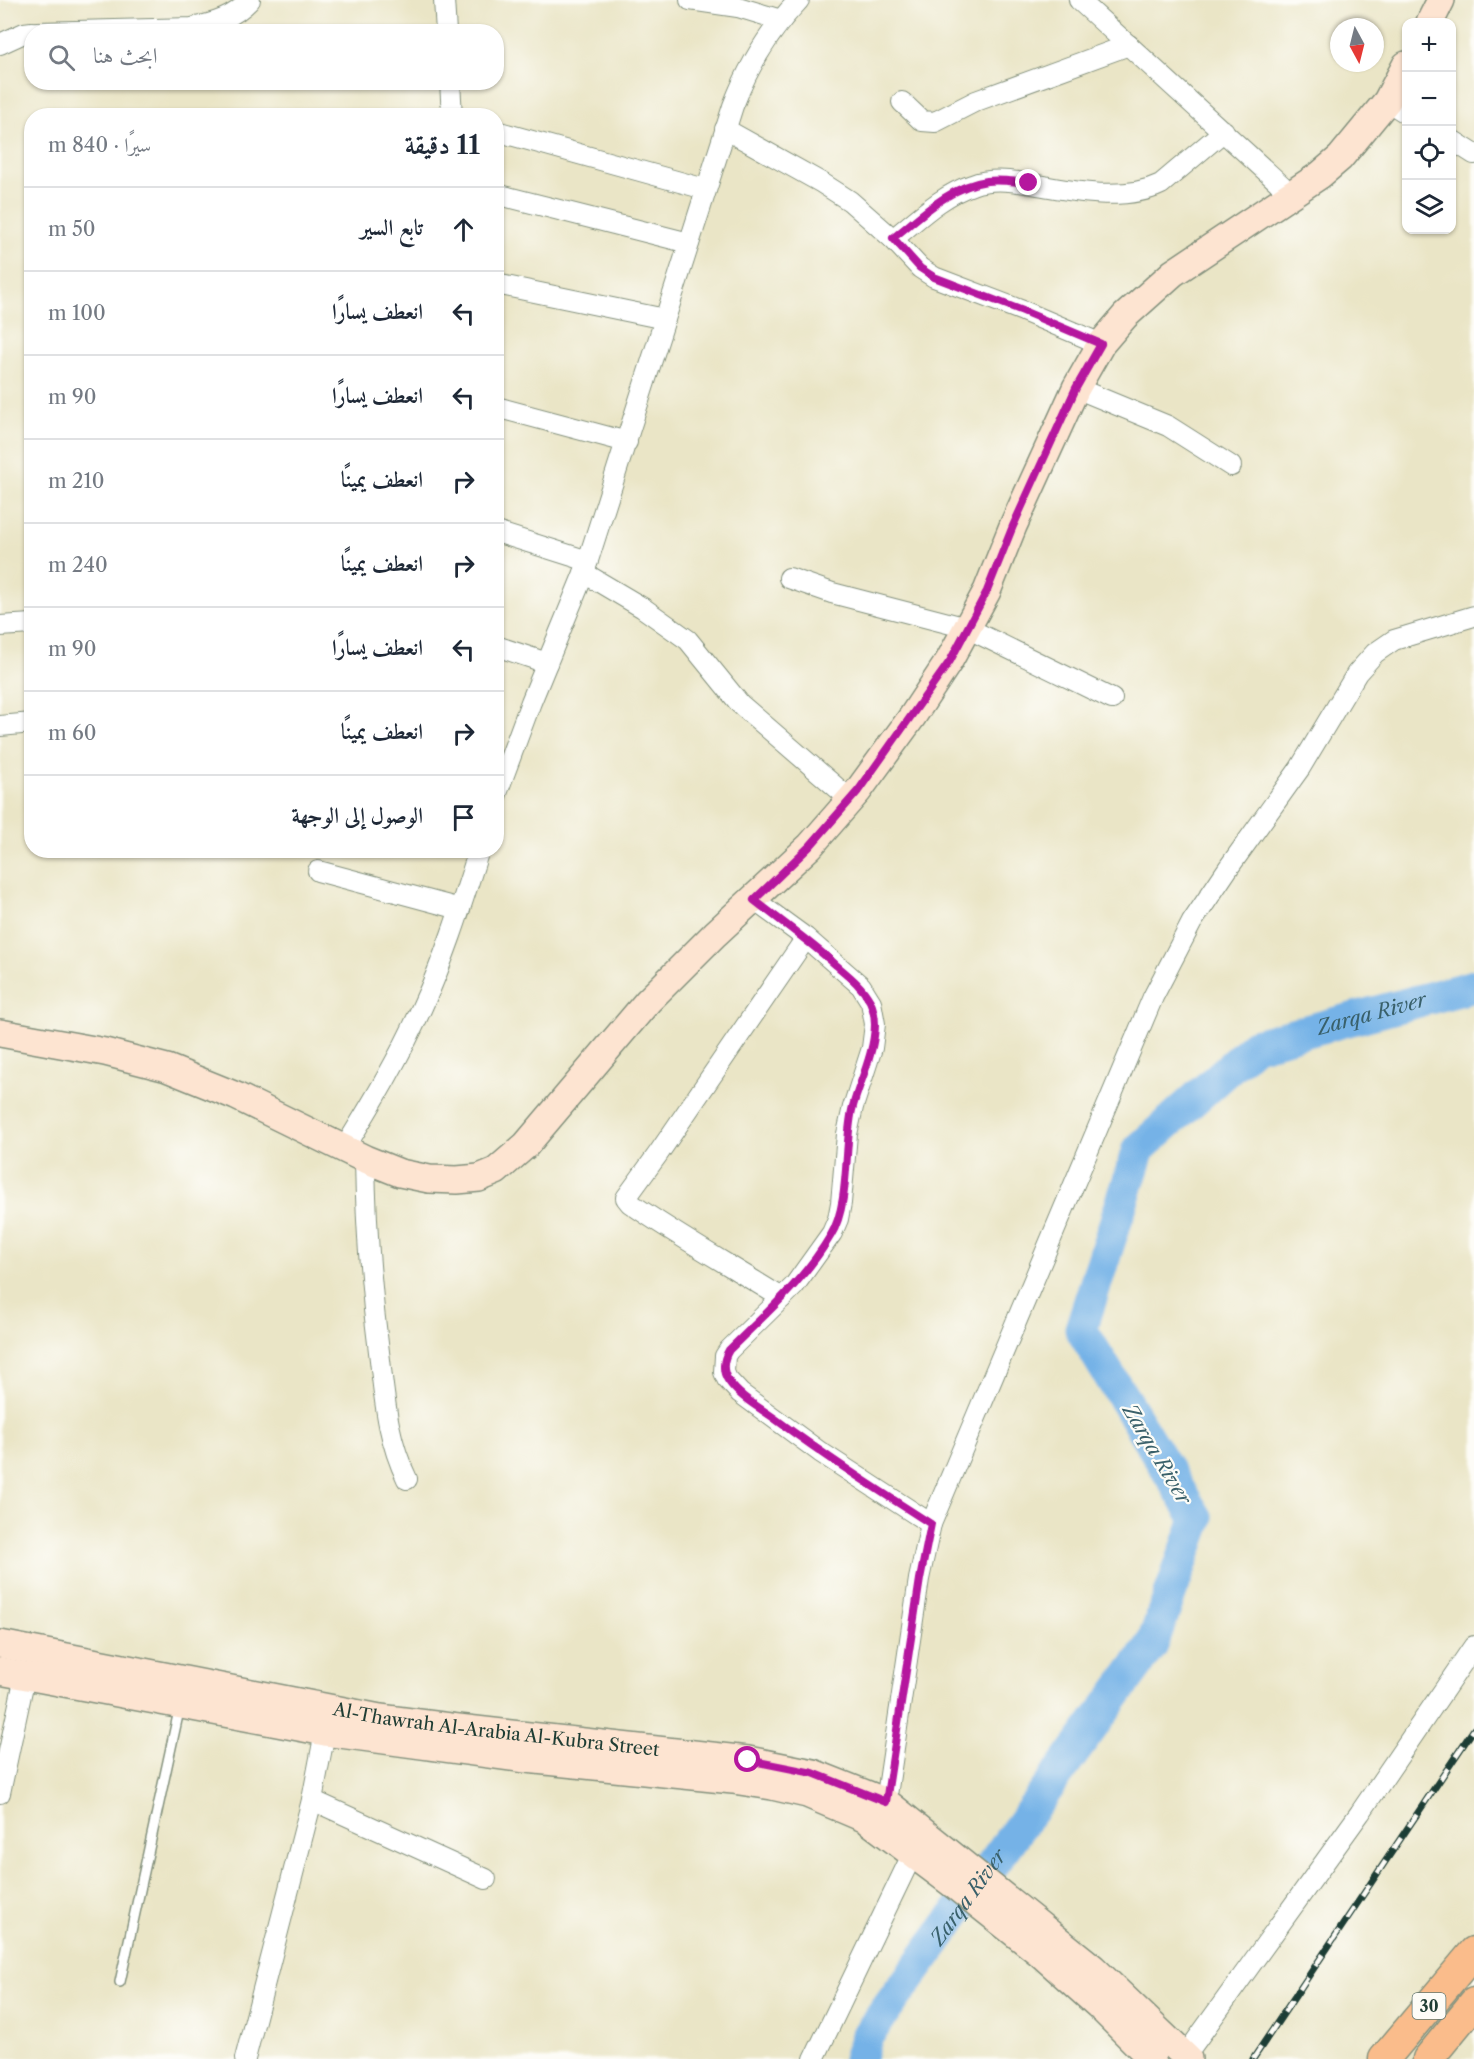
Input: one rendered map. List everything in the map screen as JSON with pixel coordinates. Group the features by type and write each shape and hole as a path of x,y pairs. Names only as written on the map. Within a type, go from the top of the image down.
{"main road":[{"path":"1432,18 1441,0"},
{"path":"0,1033 138,1060 196,1078 400,1173 429,1179 479,1178 496,1172 526,1145 648,1001 810,846 851,800 912,717 950,661 987,591 1013,526 1076,388 1101,344 1125,316 1173,273 1291,194 1340,158 1397,107 1405,72"},
{"name":"Al-Thawrah Al-Arabia Al-Kubra Street","path":"0,1644 380,1718 748,1760 813,1773 886,1802 962,1877"},
{"name":"Al-Thawrah Al-Arabia Al-Kubra Street","path":"13,1673 325,1732 526,1759 772,1786 807,1794 846,1809 866,1819 912,1855 962,1877"},
{"path":"962,1877 1010,1916 1093,1968 1187,2058"},
{"path":"1010,1916 1041,1954 1098,2005 1152,2059"},
{"name":"30","path":"1384,2059 1474,1952"},
{"name":"30","path":"1428,2059 1474,2003"}],"street":[{"path":"210,24 229,18 250,0"},
{"path":"444,0 446,24"},
{"path":"690,0 738,7 781,20"},
{"path":"504,775 586,567 725,129 746,75 781,20 799,0"},
{"path":"1079,0 1291,194"},
{"path":"0,44 24,33"},
{"path":"902,102 922,121 935,122 976,101 1129,45"},
{"path":"450,90 452,108"},
{"path":"725,129 850,201 893,238 920,268 934,277 1101,344"},
{"path":"893,238 951,193 988,180 1119,194 1149,190 1161,184 1224,131"},
{"path":"504,133 705,189"},
{"path":"1456,143 1474,154"},
{"path":"504,196 689,243"},
{"path":"504,286 665,319"},
{"path":"1076,388 1168,426 1231,466"},
{"path":"504,409 627,442"},
{"path":"504,535 586,567 688,640 740,704 851,800"},
{"path":"789,578 832,593 967,628 1112,699"},
{"path":"886,1802 920,1579 931,1524 1153,997 1192,922 1300,768 1357,673 1375,653 1402,637 1474,616"},
{"path":"0,626 24,624"},
{"path":"504,649 547,663"},
{"path":"0,726 24,724"},
{"path":"407,1479 396,1455 388,1425 373,1317 367,1228 355,1154 382,1088 423,1006 460,909 476,858"},
{"path":"318,871 460,909"},
{"path":"754,900 806,938 861,986 871,1002 875,1024 872,1048 847,1134 845,1170 838,1219 832,1233 813,1262 794,1286 729,1350 724,1364 727,1379 740,1394 820,1452 931,1524"},
{"path":"782,1298 660,1224 626,1198 806,938"},
{"path":"1187,2058 1353,1823 1474,1646"},
{"path":"0,1793 13,1673"},
{"path":"245,2059 312,1800 325,1732"},
{"path":"312,1800 486,1879"},
{"path":"814,2059 912,1855"}],"lane":[{"path":"120,1982 180,1705"}],"waterway":[{"name":"Zarqa River","path":"859,2059 867,2036 1152,1645 1197,1519 1081,1329 1139,1149 1255,1045 1474,986"}],"railway":[{"path":"1253,2059 1474,1729"}],"route":[{"path":"748,1760 813,1773 886,1802 920,1579 931,1524 820,1452 740,1394 724,1372 725,1356 729,1350 794,1286 832,1233 841,1203 847,1134 872,1048 875,1024 871,1002 861,986 806,938 754,900 810,846 858,791 950,661 987,591 1013,526 1076,388 1101,344 934,277 920,268 893,238 951,193 972,184 988,180 1029,183"}]}
